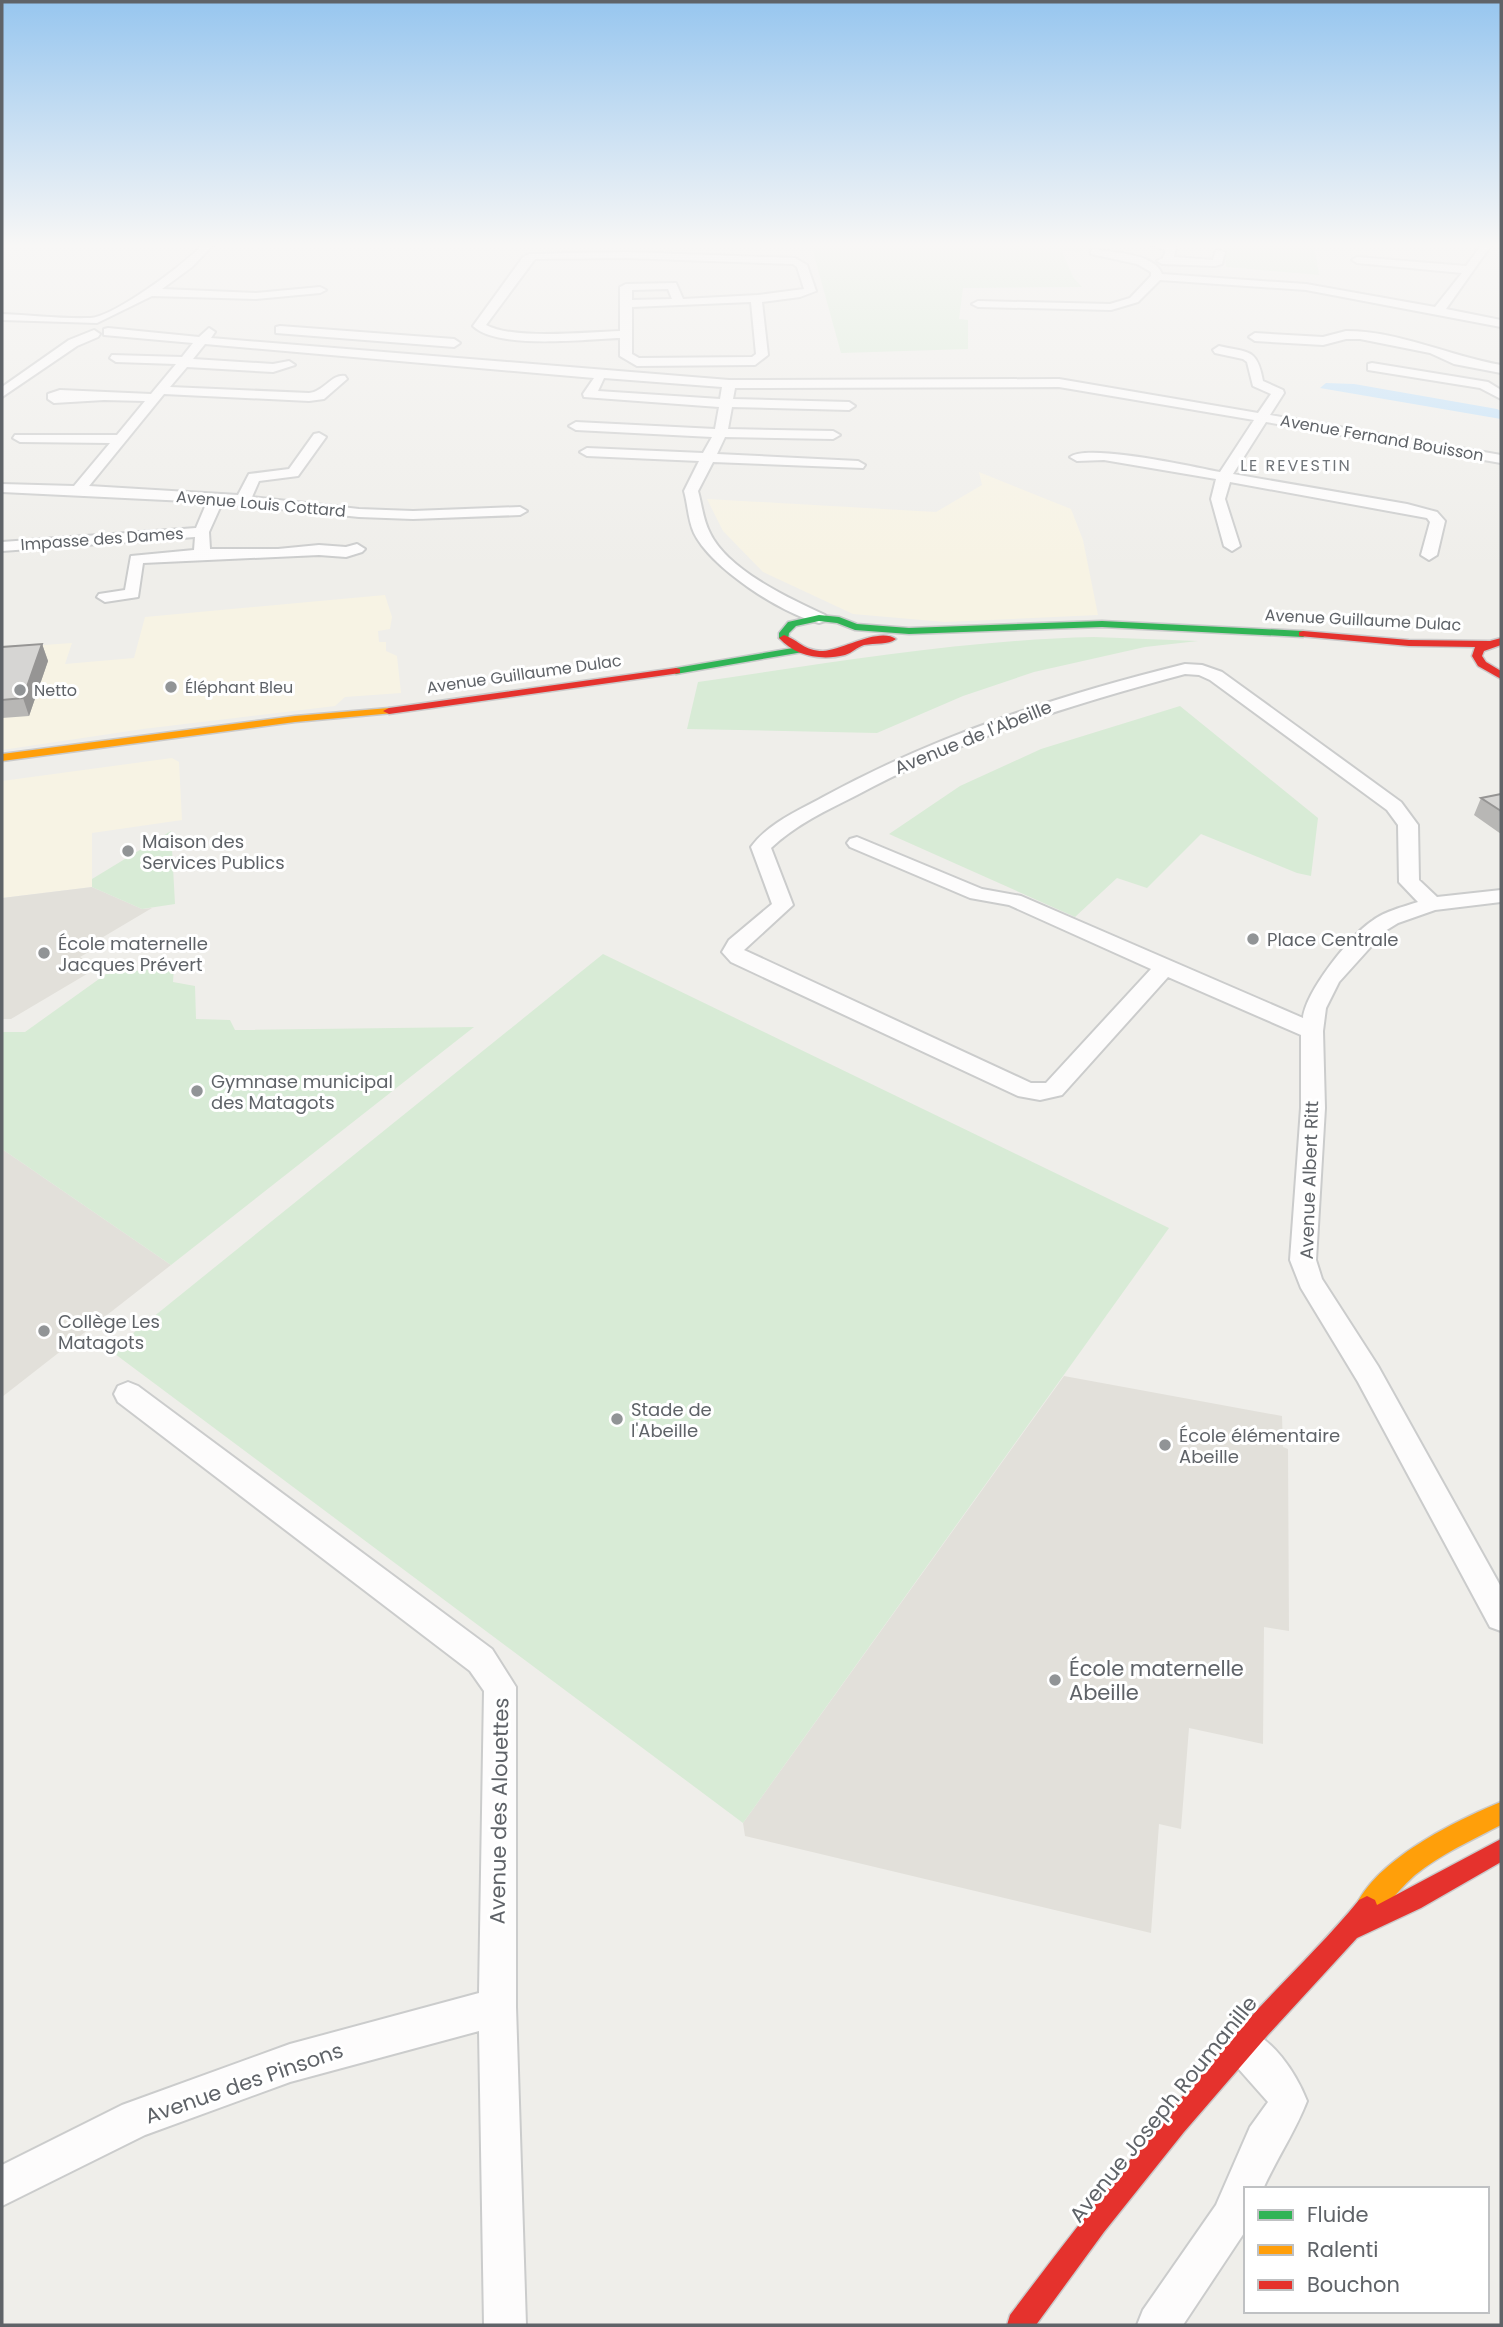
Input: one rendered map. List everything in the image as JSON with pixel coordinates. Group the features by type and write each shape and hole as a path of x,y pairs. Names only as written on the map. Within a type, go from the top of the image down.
{"main road":[{"name":"Avenue Guillaume Dulac","path":"707,665 819,618 839,620 856,635 913,636 1125,625 1272,631 1409,643 1494,643"},
{"path":"788,631 799,650"},
{"name":"Avenue Guillaume Dulac","path":"1237,631 1271,638 1434,650 1482,664 1501,676"},
{"name":"Avenue Guillaume Dulac","path":"2,758 220,734 295,719 346,716 799,650 833,654 852,648 856,635"},
{"path":"1482,664 1477,656 1479,649 1494,643"},
{"name":"Avenue Guillaume Dulac","path":"2,769 186,738"},
{"name":"Avenue Joseph Roumanille","path":"1020,2325 1104,2211 1242,2045 1281,1999 1351,1929 1370,1902 1392,1878 1457,1836 1501,1813"},
{"name":"Avenue Joseph Roumanille","path":"1351,1929 1413,1900 1501,1850"}],"street":[{"path":"2,393 54,353"},
{"path":"78,489 192,353"},
{"name":"Avenue Fernand Bouisson","path":"337,353 729,384 1059,383 1501,458"},
{"path":"400,358 406,353"},
{"path":"626,353 626,356 637,362 755,361 762,353"},
{"path":"1231,353 1247,356 1253,361 1257,383 1278,393 1224,477 1218,499 1232,546"},
{"path":"1439,353 1458,362 1501,369"},
{"path":"116,358 273,368 289,365"},
{"path":"127,371 139,360"},
{"path":"1372,367 1483,385 1501,395"},
{"path":"100,397 157,394 309,397 319,396 341,379"},
{"path":"599,380 589,394 726,403 849,406"},
{"path":"729,384 721,432 691,491 702,535 724,560 772,596 819,618"},
{"path":"576,426 660,432 833,435"},
{"path":"243,500 254,477 293,473 318,437"},
{"path":"20,438 121,439"},
{"path":"587,452 858,465"},
{"path":"1077,457 1104,456 1406,508 1432,515 1438,522 1429,555"},
{"name":"Avenue Louis Cottard","path":"2,488 78,489 413,515 520,511"},
{"path":"202,554 202,532 216,499"},
{"name":"Impasse des Dames","path":"2,546 202,532"},
{"path":"105,597 132,594 136,559 319,550 346,552 357,549"},
{"path":"772,596 788,631"},
{"name":"Avenue de l'Abeille","path":"1165,967 1055,1089 1040,1092 1026,1090 733,952 736,945 783,905 761,847 805,815 878,774 968,734 1063,701 1185,669 1202,670 1216,676 1394,806 1408,825 1409,882 1432,904"},
{"path":"857,843 977,894 1014,900 1312,1031"},
{"name":"Avenue Albert Ritt","path":"1501,896 1432,904 1378,926 1330,979 1315,1008 1312,1031 1313,1108 1303,1261 1310,1281 1368,1374 1501,1618"},
{"name":"Avenue des Alouettes","path":"128,1394 481,1660 500,1687 497,2007 505,2325"},
{"name":"Avenue des Pinsons","path":"2,2186 136,2119 290,2063 497,2007"},
{"path":"1158,2325 1230,2219 1264,2141 1282,2116 1288,2101 1280,2084 1242,2045"}],"shaded area":[{"path":"979,472 1071,509 1083,540 1098,615 945,622 853,614 763,572 723,531 707,499 936,512 982,485"},
{"path":"385,595 392,617 390,629 378,631 379,642 386,642 386,651 397,656 401,693 345,697 335,706 143,729 2,750 2,648 72,643 65,664 134,658 145,617"},
{"path":"172,758 179,762 182,820 92,833 92,887 2,898 2,781"},
{"name":"École maternelle Jacques Prévert","path":"92,887 142,909 152,908 88,946 92,950 80,957 97,968 11,1019 2,1019 2,898"},
{"name":"Collège Les Matagots","path":"2,1149 171,1265 2,1397"},
{"name":"École maternelle Abeille","path":"1064,1376 1282,1416 1283,1447 1288,1449 1289,1631 1264,1627 1263,1744 1189,1728 1181,1829 1159,1824 1151,1933 745,1836 743,1823"}],"green space":[{"path":"1094,637 1198,641 1145,647 1034,672 963,696 877,733 687,729 698,682 945,648"},
{"path":"1180,706 1318,818 1311,876 1297,873 1201,834 1147,888 1117,878 1075,917 889,834 960,786 1041,749"},
{"path":"171,831 175,904 142,909 92,887 92,879"},
{"name":"Stade de l'Abeille","path":"603,954 1169,1228 743,1823 111,1351"},
{"name":"Gymnase municipal des Matagots","path":"174,967 173,982 195,986 196,1019 230,1020 235,1030 474,1027 171,1265 2,1149 2,1032 25,1032 106,974"}],"water":[{"path":"1326,383 1354,384 1497,409 1501,411 1501,419 1320,388"}],"building":[{"path":"42,644 23,698 2,700 2,647"},
{"path":"1501,794 1501,811 1481,798"}],"traffic: fast":[{"path":"784,638 784,633 792,624 819,618 839,620 855,627 909,631 1102,624 1303,634"},
{"path":"676,671 799,650"}],"traffic: slow":[{"path":"2,758 295,719 389,711"},
{"path":"1367,1908 1380,1892 1411,1864 1501,1813"}],"traffic: jam":[{"path":"1303,634 1409,643 1487,644"},
{"path":"784,638 799,650 821,654 844,652 858,643 891,639"},
{"path":"1501,641 1479,649 1477,656 1482,664 1501,676"},
{"path":"389,711 676,671"},
{"path":"1354,1928 1413,1900 1501,1850"},
{"path":"1020,2325 1095,2223 1175,2123 1367,1908"}],"place":[{"name":"Éléphant Bleu","path":"171,687"},
{"name":"Netto","path":"20,690"},
{"name":"Maison des Services Publics","path":"128,851"},
{"name":"Place Centrale","path":"1253,939"},
{"name":"École maternelle Jacques Prévert","path":"44,953"},
{"name":"Gymnase municipal des Matagots","path":"197,1091"},
{"name":"Collège Les Matagots","path":"44,1331"},
{"name":"Stade de l'Abeille","path":"617,1419"},
{"name":"École élémentaire Abeille","path":"1165,1445"},
{"name":"École maternelle Abeille","path":"1055,1680"}],"district":[{"name":"LE REVESTIN","path":"1296,465"}]}
